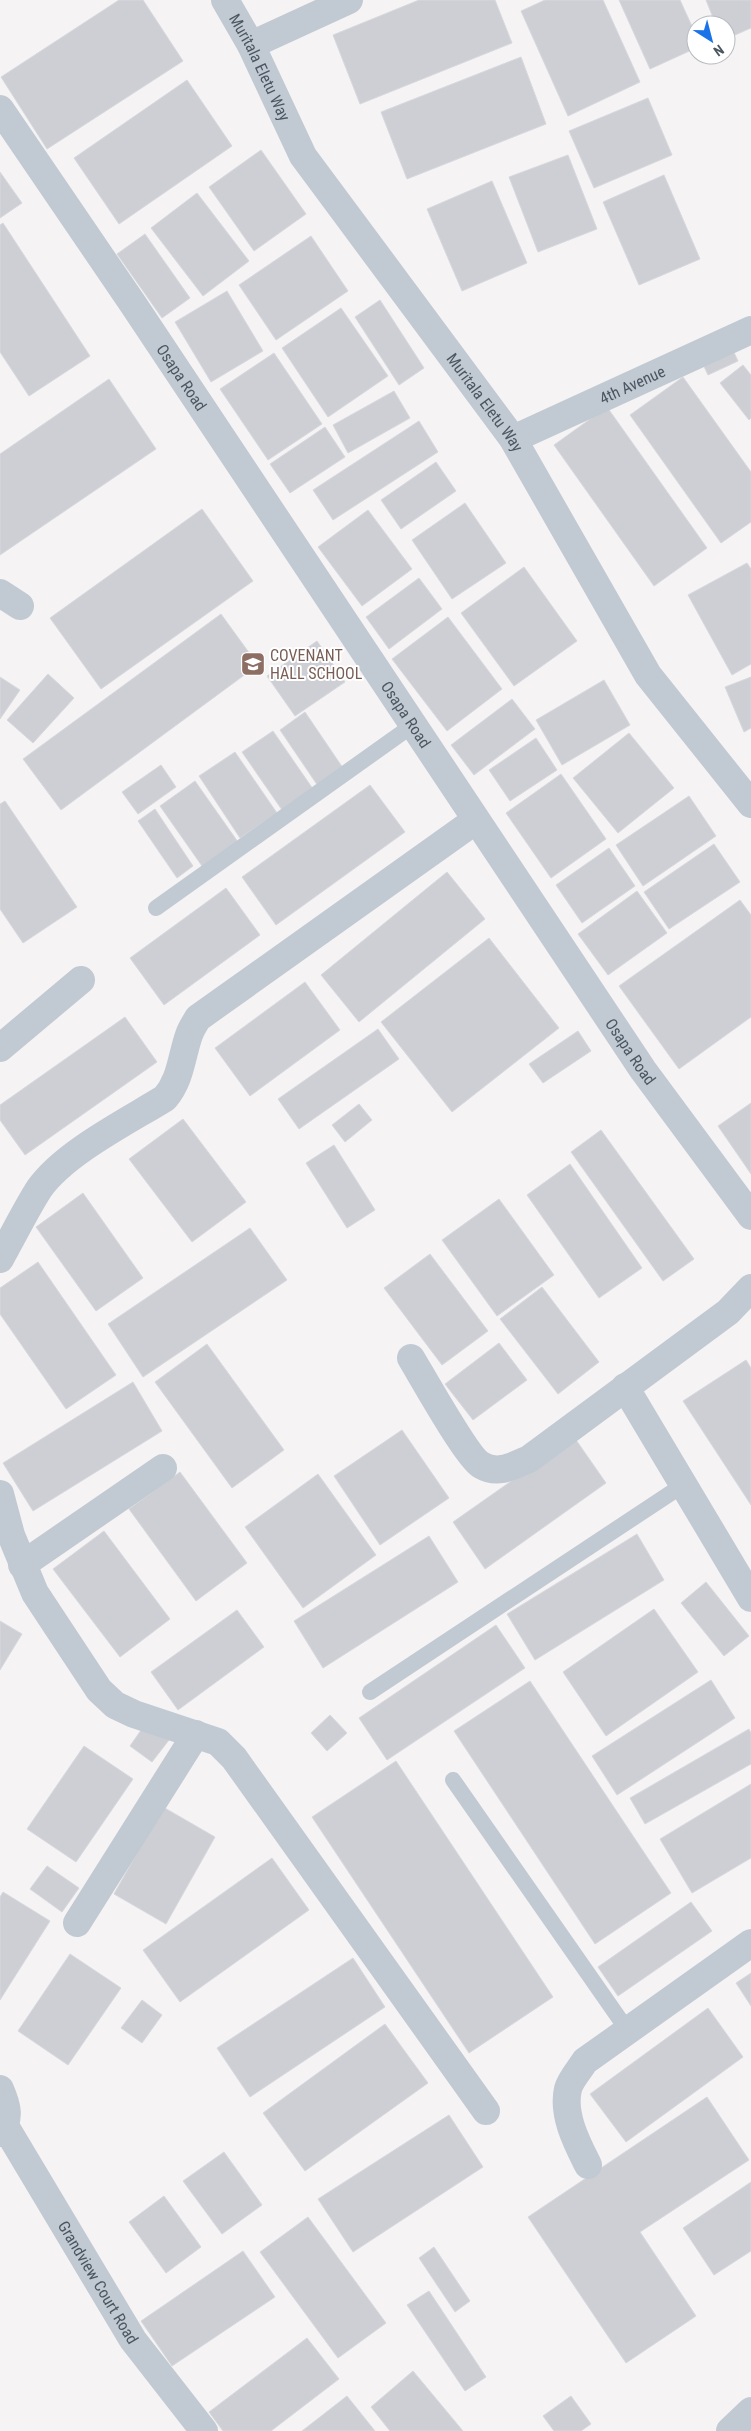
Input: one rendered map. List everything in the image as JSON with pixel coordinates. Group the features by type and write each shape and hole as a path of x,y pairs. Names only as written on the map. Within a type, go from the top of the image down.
{"street":[{"name":"Muritala Eletu Way","path":"225,0 251,45 303,156 513,439 648,675 748,794"},
{"path":"251,45 349,0"},
{"name":"Osapa Road","path":"0,110 134,304 643,1070 751,1216"},
{"name":"4th Avenue","path":"513,439 751,330"},
{"path":"0,1259 40,1188 51,1175 77,1153 165,1098 173,1088 182,1065 189,1036 198,1018 476,820"},
{"path":"0,1048 81,980"},
{"path":"411,1358 464,1444 480,1465 504,1470 529,1459 728,1312 751,1288"},
{"path":"625,1388 751,1598"},
{"path":"11,1550 163,1468"},
{"path":"0,1494 11,1550 35,1593 99,1690 115,1705 134,1714 218,1742 234,1758 486,2111"},
{"path":"77,1923 196,1734"},
{"path":"588,2165 574,2138 568,2110 568,2088 585,2061 751,1943"},
{"path":"0,2089 8,2107 2,2130"},
{"name":"Grandview Court Road","path":"2,2130 133,2340 204,2431"},
{"path":"730,2431 751,2410"}],"lane":[{"path":"156,908 413,725"},
{"path":"370,1692 683,1485"},
{"path":"453,1780 628,2031"}],"building":[{"path":"119,0 143,0 183,61 47,149 1,77"},
{"path":"419,0 495,0 512,43 360,104 333,35"},
{"path":"545,0 603,0 640,82 568,116 521,11"},
{"path":"619,0 680,0 687,15 686,53 650,69"},
{"path":"706,0 751,0 751,28 736,35 736,15 712,15"},
{"path":"521,57 546,124 407,179 381,112"},
{"path":"187,80 232,146 119,224 74,158"},
{"path":"648,98 672,155 594,188 569,131"},
{"path":"261,150 306,214 254,251 209,187"},
{"path":"568,155 597,229 538,252 509,177"},
{"path":"0,172 22,203 0,218"},
{"path":"664,175 700,259 639,285 603,202"},
{"path":"492,181 527,263 462,291 427,209"},
{"path":"197,193 249,261 203,296 151,228"},
{"path":"3,223 90,356 29,396 0,352 0,225"},
{"path":"145,234 190,298 162,318 117,254"},
{"path":"311,236 348,291 276,340 239,285"},
{"path":"227,291 263,351 211,382 175,322"},
{"path":"380,300 424,368 399,385 355,317"},
{"path":"341,308 388,376 328,417 282,348"},
{"path":"730,344 738,361 708,375 700,358"},
{"path":"274,353 322,424 268,460 220,389"},
{"path":"743,365 751,375 751,418 749,420 720,383"},
{"path":"683,377 751,472 751,522 721,543 630,415"},
{"path":"109,379 156,449 0,555 0,454"},
{"path":"394,391 410,418 348,453 333,425"},
{"path":"607,407 707,548 654,586 554,445"},
{"path":"419,421 438,452 333,520 313,490"},
{"path":"325,427 345,457 290,493 270,464"},
{"path":"436,462 456,491 401,529 381,500"},
{"path":"465,503 506,563 452,599 412,540"},
{"path":"202,509 253,581 101,689 50,618"},
{"path":"368,510 412,569 362,606 318,547"},
{"path":"747,563 751,569 751,664 732,675 688,595"},
{"path":"524,567 577,641 514,686 461,613"},
{"path":"419,578 442,609 389,649 366,617"},
{"path":"221,614 258,665 61,810 23,759"},
{"path":"448,617 502,689 447,731 392,659"},
{"path":"317,641 345,682 295,716 267,676"},
{"path":"48,674 74,698 33,743 7,720"},
{"path":"0,677 20,690 0,719"},
{"path":"751,677 751,728 744,732 725,687"},
{"path":"604,680 630,725 562,765 536,720"},
{"path":"512,699 535,729 474,775 451,745"},
{"path":"305,712 343,768 318,786 280,730"},
{"path":"273,731 313,789 282,810 242,752"},
{"path":"629,733 674,788 618,833 573,778"},
{"path":"536,738 557,770 510,801 489,770"},
{"path":"235,752 277,813 240,838 199,776"},
{"path":"161,765 176,787 138,814 122,792"},
{"path":"561,774 606,839 551,878 506,813"},
{"path":"195,781 238,842 202,866 160,806"},
{"path":"370,785 405,832 276,925 242,877"},
{"path":"689,796 716,836 643,886 616,845"},
{"path":"5,801 77,907 23,943 0,909 0,804"},
{"path":"155,809 193,866 177,878 138,821"},
{"path":"714,844 740,882 669,929 644,892"},
{"path":"609,848 635,886 582,923 556,885"},
{"path":"447,872 485,919 359,1022 321,975"},
{"path":"226,888 260,935 164,1005 130,958"},
{"path":"637,891 667,933 608,975 578,934"},
{"path":"740,900 751,915 751,1017 679,1069 619,986"},
{"path":"489,938 559,1028 452,1112 381,1022"},
{"path":"305,982 340,1030 250,1096 215,1048"},
{"path":"125,1017 157,1062 25,1155 0,1120 0,1105"},
{"path":"378,1029 399,1059 299,1129 278,1099"},
{"path":"578,1031 591,1051 543,1083 529,1064"},
{"path":"751,1103 751,1174 718,1126"},
{"path":"359,1104 372,1120 345,1142 332,1125"},
{"path":"183,1119 246,1202 192,1242 129,1159"},
{"path":"601,1130 694,1259 663,1281 571,1152"},
{"path":"334,1145 375,1210 347,1228 306,1163"},
{"path":"570,1164 642,1268 599,1298 527,1195"},
{"path":"83,1193 143,1278 96,1311 36,1227"},
{"path":"499,1199 554,1275 497,1316 442,1240"},
{"path":"250,1228 287,1280 143,1377 108,1324"},
{"path":"430,1254 488,1331 442,1365 384,1288"},
{"path":"38,1262 116,1375 66,1409 0,1314 0,1288"},
{"path":"542,1287 599,1362 558,1394 500,1319"},
{"path":"499,1343 527,1380 473,1420 445,1384"},
{"path":"207,1344 284,1450 232,1488 155,1382"},
{"path":"746,1360 751,1368 751,1505 683,1401"},
{"path":"133,1382 162,1431 33,1511 3,1463"},
{"path":"402,1430 449,1498 380,1545 334,1476"},
{"path":"574,1437 606,1483 485,1569 453,1522"},
{"path":"180,1472 247,1563 196,1601 129,1509"},
{"path":"318,1474 376,1555 303,1608 245,1527"},
{"path":"104,1531 170,1619 120,1657 53,1569"},
{"path":"637,1534 664,1580 535,1660 507,1614"},
{"path":"429,1536 458,1582 323,1668 294,1621"},
{"path":"706,1582 749,1636 724,1656 681,1603"},
{"path":"654,1609 698,1672 606,1736 563,1672"},
{"path":"237,1610 264,1647 178,1710 151,1672"},
{"path":"0,1621 22,1634 0,1670"},
{"path":"496,1625 525,1668 387,1760 359,1718"},
{"path":"711,1680 735,1718 617,1795 592,1756"},
{"path":"530,1681 671,1893 595,1944 454,1731"},
{"path":"330,1715 347,1733 327,1751 311,1733"},
{"path":"146,1723 169,1740 152,1762 130,1746"},
{"path":"749,1729 751,1733 751,1764 645,1824 630,1798"},
{"path":"84,1746 133,1779 76,1862 27,1829"},
{"path":"396,1761 553,1997 469,2053 312,1817"},
{"path":"751,1784 751,1858 692,1893 660,1839"},
{"path":"163,1807 215,1837 166,1924 114,1894"},
{"path":"272,1858 309,1910 180,2002 143,1950"},
{"path":"47,1866 79,1888 62,1912 30,1889"},
{"path":"3,1892 50,1921 0,2000 0,1897"},
{"path":"691,1902 712,1931 618,1996 598,1967"},
{"path":"70,1954 121,1988 68,2065 18,2031"},
{"path":"353,1958 385,2007 250,2097 217,2048"},
{"path":"751,1973 751,2006 736,1983"},
{"path":"142,2000 162,2015 142,2043 121,2028"},
{"path":"708,2008 743,2057 626,2142 590,2094"},
{"path":"385,2024 428,2083 305,2171 263,2113"},
{"path":"707,2097 749,2160 640,2232 696,2316 626,2363 528,2217"},
{"path":"449,2115 483,2167 353,2252 318,2199"},
{"path":"224,2152 262,2205 222,2234 183,2181"},
{"path":"751,2182 751,2251 714,2275 683,2228"},
{"path":"164,2196 201,2247 166,2273 129,2222"},
{"path":"308,2217 386,2323 338,2358 260,2252"},
{"path":"434,2247 470,2301 455,2312 419,2258"},
{"path":"243,2251 275,2297 172,2366 141,2321"},
{"path":"429,2291 486,2377 465,2391 407,2305"},
{"path":"307,2338 339,2379 271,2431 223,2431 209,2412"},
{"path":"413,2371 463,2431 390,2431 371,2407"},
{"path":"347,2396 375,2431 302,2431"},
{"path":"571,2396 591,2424 581,2431 554,2431 543,2416"}],"place":[{"name":"COVENANT HALL SCHOOL","path":"253,664"}]}
